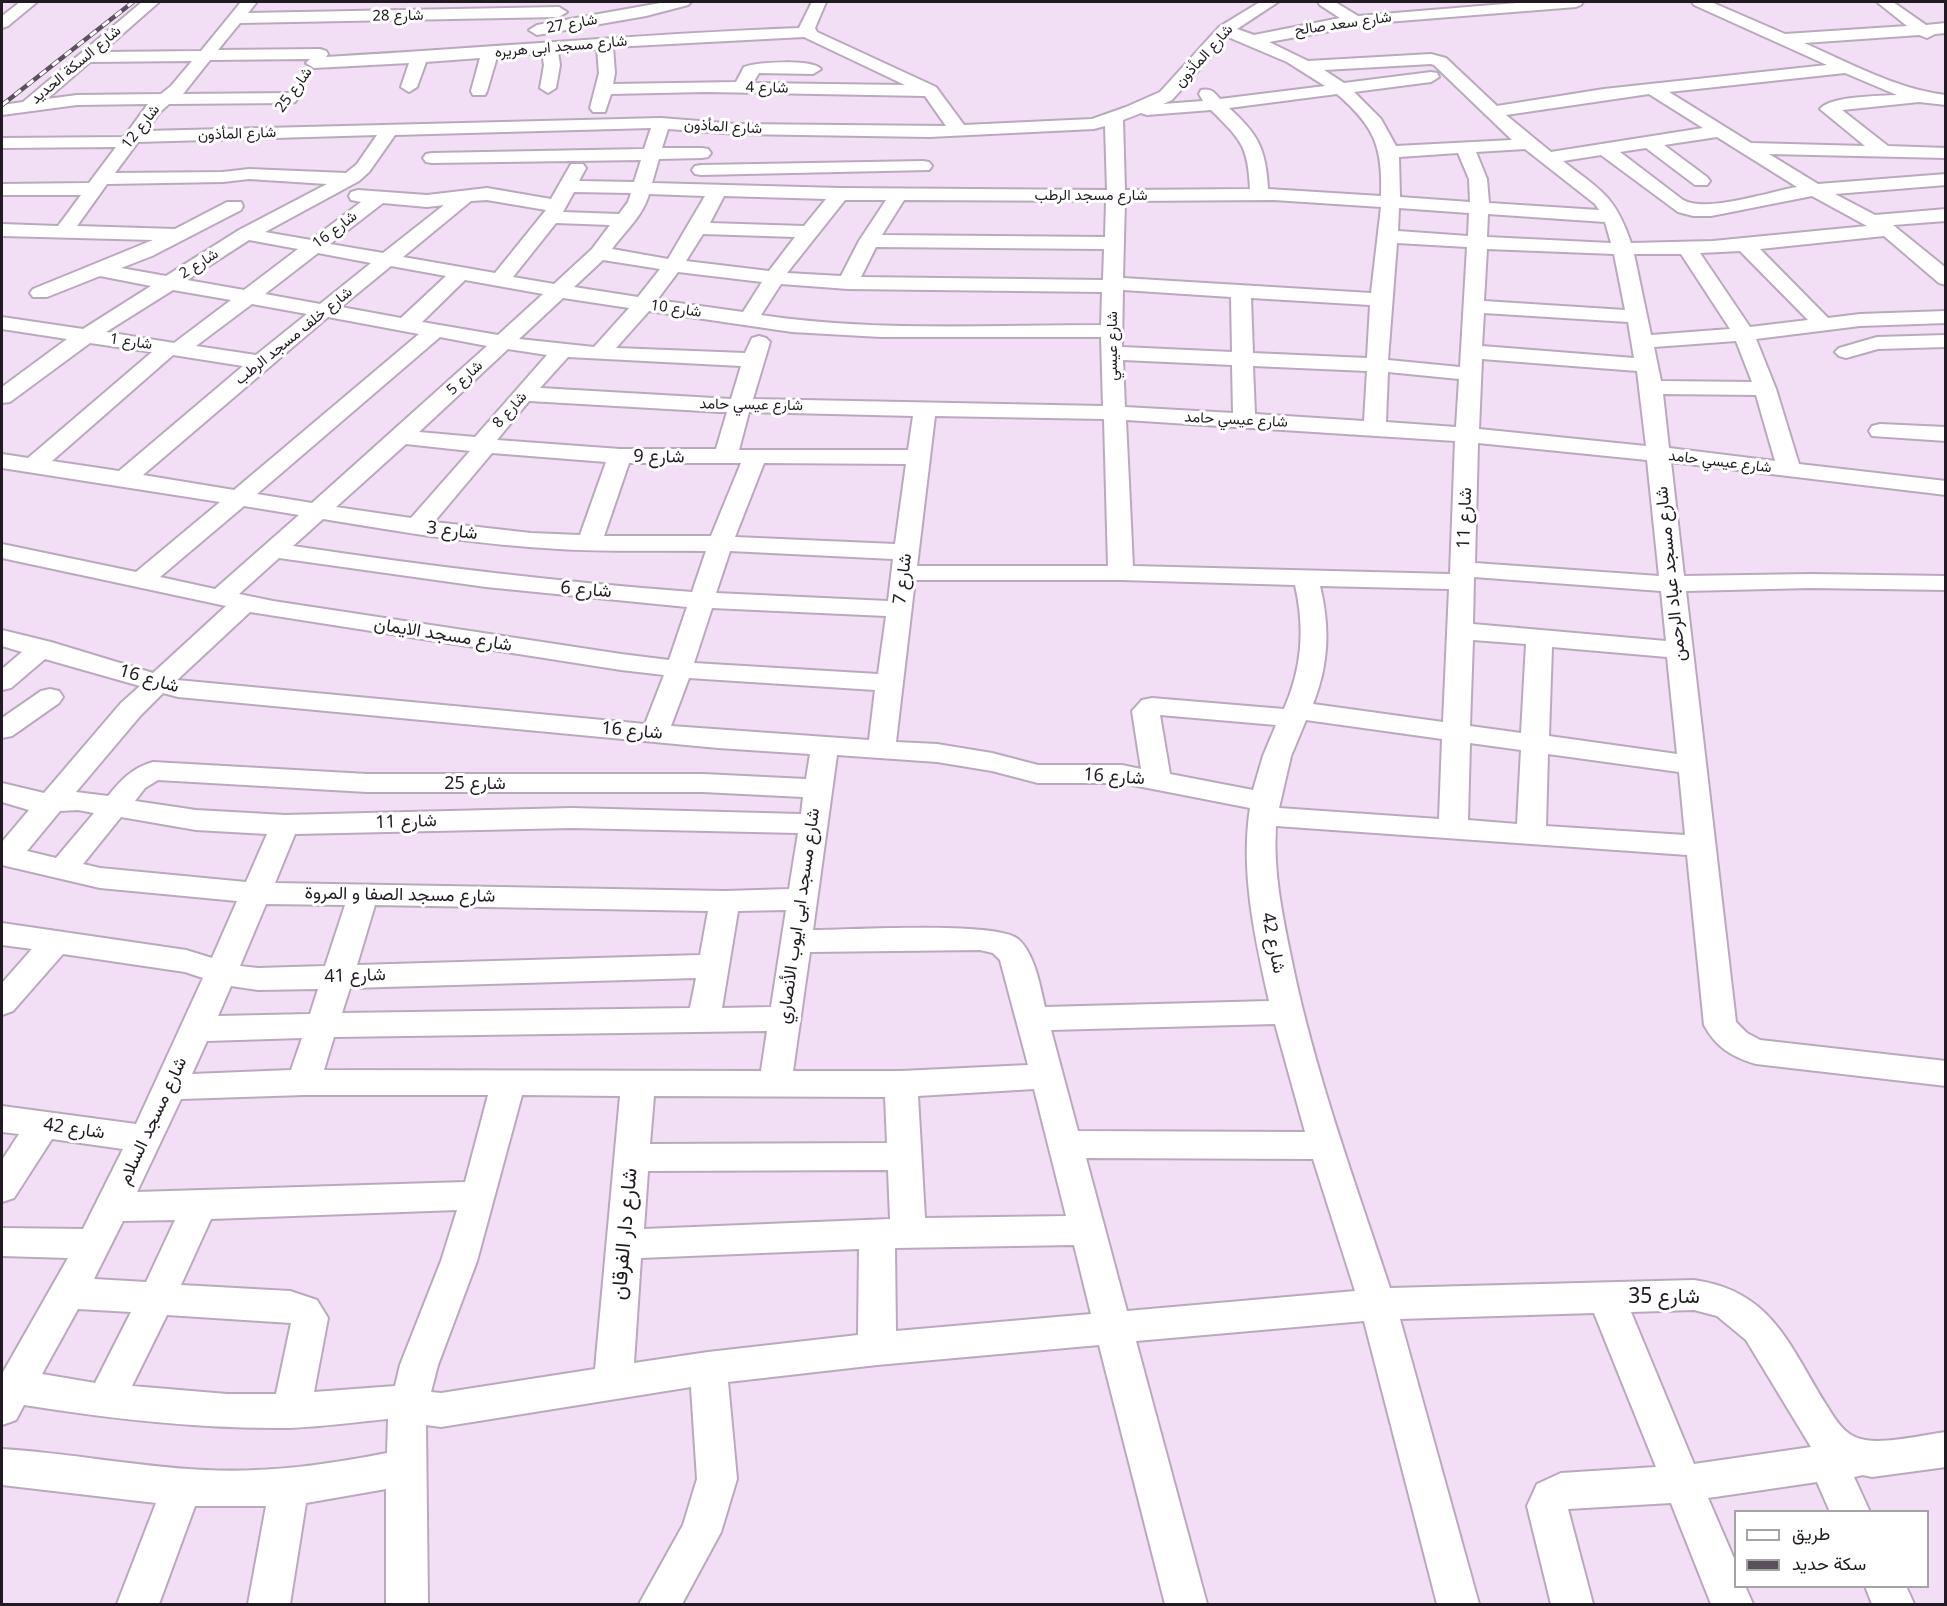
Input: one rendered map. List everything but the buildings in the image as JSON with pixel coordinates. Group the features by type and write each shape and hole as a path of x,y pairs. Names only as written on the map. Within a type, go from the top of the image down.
{"street":[{"path":"2,8 10,2"},
{"path":"2,23 29,2"},
{"name":"شارع السكة الحديد","path":"2,128 151,2"},
{"name":"شارع 12","path":"63,232 154,108 177,90 250,2"},
{"name":"شارع 25","path":"228,176 289,98 357,2"},
{"path":"488,21 499,2"},
{"name":"شارع 27","path":"424,58 562,13 654,10 683,2"},
{"path":"819,2 808,24 808,32 816,38 930,91 950,131 869,241 848,283"},
{"name":"شارع المأذون","path":"2,142 520,125 661,123 737,129 950,131 1083,125 1123,115 1166,96 1225,30 1269,2"},
{"path":"1325,2 1353,20"},
{"name":"شارع سعد صالح","path":"1255,40 1353,20 1576,2"},
{"path":"1699,2 1845,68 1921,97"},
{"path":"1884,2 1946,47"},
{"name":"شارع 28","path":"236,18 346,17 488,21 562,13"},
{"path":"1785,39 1946,28"},
{"path":"1225,30 1255,40 1305,66 1337,87 1381,131 1390,152 1375,428"},
{"name":"شارع مسجد ابى هريره","path":"85,57 207,55 323,49 424,58 604,42 808,32"},
{"path":"500,280 555,211 583,154 605,89 607,73 604,42"},
{"path":"548,88 552,65 549,47"},
{"path":"479,91 490,53"},
{"path":"409,87 424,58"},
{"path":"1305,66 1431,59 1448,67"},
{"path":"1378,62 1400,80"},
{"path":"1123,115 1400,80 1448,67"},
{"name":"شارع مسجد عباد الرحمن","path":"1448,67 1492,112 1537,151 1593,191 1609,208 1623,249 1649,376 1720,1025 1740,1046 1756,1052 1946,1074"},
{"path":"742,87 750,71 757,68 888,71"},
{"path":"1492,112 1577,97 1845,68"},
{"path":"1191,70 1214,105 1245,133 1257,162 1259,194"},
{"path":"599,354 645,305 675,266 699,228 708,190 702,161 706,87"},
{"name":"شارع 4","path":"605,89 742,87 930,91"},
{"path":"1652,89 1813,189 1881,225 1937,263 1946,279"},
{"path":"1883,150 1831,111 1830,107 1921,97 1946,100"},
{"path":"2,110 77,100 289,98"},
{"name":"شارع عيسي","path":"1121,573 1111,331 1116,196 1123,115"},
{"name":"شارع 5","path":"4,855 110,732 159,684 274,550 401,437 599,254 626,220 644,188 661,123"},
{"path":"487,194 520,125"},
{"path":"406,201 425,170 446,127"},
{"name":"شارع 2","path":"2,397 43,365 246,234 322,192 349,180 363,168 390,129"},
{"path":"1390,152 1465,148 1537,151 1604,148 1720,131"},
{"path":"1649,142 1701,181"},
{"name":"شارع 11","path":"1453,829 1467,435 1479,208 1479,179 1465,148"},
{"path":"1604,148 1676,204 1690,211 1707,211 1813,189 1946,178"},
{"path":"1747,148 1946,153"},
{"path":"425,170 504,156 653,153 702,161 923,166"},
{"path":"2,189 249,174 349,180"},
{"name":"شارع مسجد الرطب","path":"568,186 903,195 1259,194 1613,217"},
{"path":"322,192 406,201 440,200 487,194 555,211 626,220"},
{"path":"725,458 753,360 756,321 774,279 807,232 840,194"},
{"name":"شارع خلف مسجد الرطب","path":"124,479 260,362 465,195"},
{"name":"شارع 16","path":"33,465 174,348 246,297 376,198"},
{"path":"40,293 102,271 182,235 234,206"},
{"path":"1386,236 1623,249 1687,248 1745,245 1946,215"},
{"path":"699,228 807,232"},
{"path":"2,231 182,235"},
{"name":"شارع 10","path":"246,234 559,291 756,321 861,331 1111,331"},
{"path":"869,241 1115,243"},
{"path":"978,285 982,241"},
{"path":"1745,245 1824,325"},
{"path":"1687,248 1744,334 1765,388 1790,471"},
{"path":"599,254 774,279 848,283 978,285 1113,284 1381,300"},
{"path":"102,271 502,343 599,354 753,360"},
{"path":"406,325 462,272"},
{"path":"1241,290 1244,420"},
{"path":"1475,306 1638,318"},
{"path":"1642,342 1744,334 1870,320 1946,317"},
{"name":"شارع 1","path":"2,323 260,362"},
{"path":"141,581 435,331"},
{"path":"1846,352 1877,344 1946,341"},
{"name":"شارع 8","path":"416,526 480,455 487,435 562,351"},
{"path":"1112,353 1378,365 1471,363 1649,376 1765,388"},
{"name":"شارع عيسي حامد","path":"524,394 741,406 1114,413 1375,428 1658,454 1946,488"},
{"name":"شارع 7","path":"881,750 925,409"},
{"path":"1880,431 1946,434"},
{"name":"شارع 9","path":"401,437 620,456 918,457"},
{"path":"589,543 620,456"},
{"path":"655,733 679,669 720,544 755,458"},
{"name":"شارع 3","path":"2,461 416,526 532,540 720,544 905,562 1121,573 1305,577 1462,575 1672,584 1810,581 1946,583"},
{"name":"شارع 6","path":"274,550 523,584 701,600 899,609"},
{"name":"شارع مسجد الايمان","path":"2,551 306,615 679,669 890,683"},
{"name":"شارع 42","path":"1305,577 1313,609 1315,642 1310,676 1282,745 1264,809 1261,867 1266,910 1288,1012 1377,1304 1458,1605"},
{"path":"1461,631 1679,650"},
{"name":"شارع 16","path":"2,638 159,684 206,692 718,739 964,757 1038,774 1111,774 1157,780 1264,809 1453,829 1700,846"},
{"path":"1531,834 1539,638"},
{"path":"2,682 42,648"},
{"path":"8,720 50,697"},
{"path":"1157,780 1146,711 1152,706 1295,714 1457,733 1691,765"},
{"path":"703,783 718,739"},
{"name":"شارع مسجد ابى ايوب الأنصاري","path":"775,1085 825,746"},
{"name":"شارع 25","path":"114,807 135,782 153,771 367,783 703,783 817,789"},
{"name":"شارع 11","path":"2,792 31,801 78,801 196,820 285,825 561,818 813,824"},
{"path":"62,870 114,807"},
{"name":"شارع مسجد السلام","path":"8,1397 69,1293 114,1207 285,825"},
{"name":"شارع مسجد الصفا و المروة","path":"4,855 62,870 132,882 256,893 725,901 802,899"},
{"path":"304,1082 363,895"},
{"path":"704,1019 725,901"},
{"name":"شارع 41","path":"2,934 56,944 186,961 220,973 258,979 713,966"},
{"path":"796,941 997,941 1009,949 1016,960 1186,1605"},
{"path":"2,1003 56,944"},
{"path":"1032,1019 1288,1012"},
{"path":"195,1029 322,1024 785,1019"},
{"path":"169,1087 304,1082 901,1084 1047,1076"},
{"path":"407,1605 406,1467 409,1405 419,1365 459,1261 508,1084"},
{"name":"شارع دار الفرقان","path":"613,1384 638,1084"},
{"path":"877,1349 905,1156 901,1084"},
{"name":"شارع 42","path":"2,1119 146,1139"},
{"path":"2,1188 43,1125"},
{"path":"1064,1144 1327,1146"},
{"path":"631,1158 905,1156"},
{"path":"114,1207 479,1195"},
{"path":"105,1401 156,1300 199,1206"},
{"path":"624,1244 893,1234 1087,1230"},
{"path":"2,1242 95,1244"},
{"path":"69,1293 291,1307 304,1311 310,1318 309,1330 291,1411"},
{"name":"شارع 35","path":"8,1397 105,1401 227,1411 291,1411 389,1402 441,1410 708,1368 877,1349 1377,1304 1694,1295 1712,1297 1730,1304 1746,1315 1759,1329 1822,1432 1838,1448 1844,1460"},
{"path":"1606,1297 1732,1605"},
{"path":"660,1605 701,1532 717,1479 708,1368"},
{"path":"1572,1605 1547,1506 1551,1497 1561,1491 1683,1484 1844,1460 1872,1459 1946,1449"},
{"path":"1844,1460 1850,1510"},
{"path":"2,1467 182,1486 235,1489 288,1487 348,1480 406,1467"},
{"path":"138,1605 182,1486"},
{"path":"269,1605 288,1487"},
{"path":"1885,1588 1893,1605"}],"railway":[{"path":"2,105 133,2"}]}
